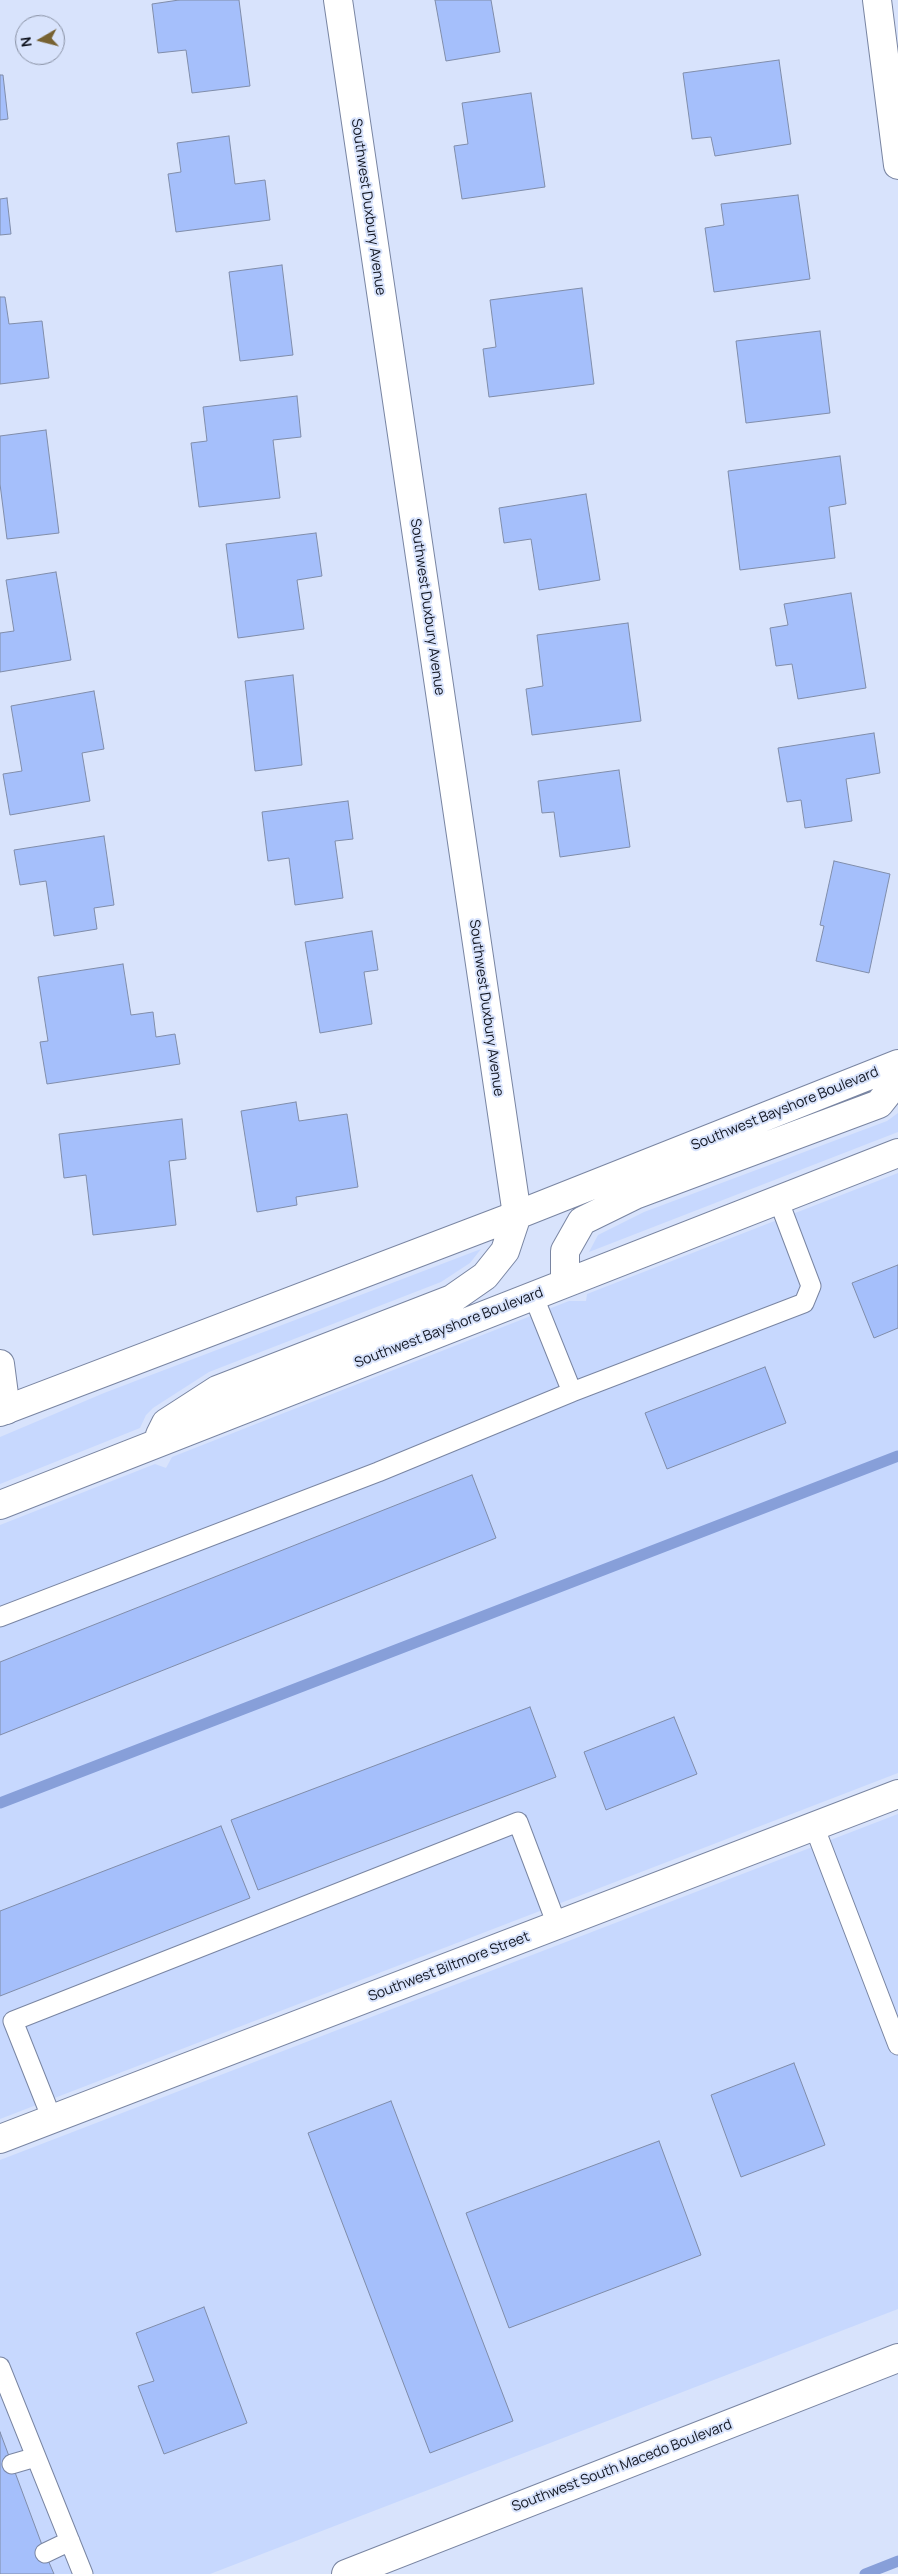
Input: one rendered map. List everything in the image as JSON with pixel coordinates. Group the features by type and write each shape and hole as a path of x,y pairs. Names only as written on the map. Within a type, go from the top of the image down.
{"street":[{"name":"Southwest Duxbury Avenue","path":"338,0 517,1215"},
{"path":"877,0 898,165"},
{"name":"Southwest Bayshore Boulevard","path":"3,1411 517,1215 898,1064"},
{"path":"565,1282 565,1251 582,1222 635,1195 879,1104 898,1080"},
{"name":"Southwest Bayshore Boulevard","path":"0,1504 898,1152"},
{"path":"156,1443 166,1424 217,1390 452,1299 485,1276 505,1251 517,1215"},
{"path":"0,1364 3,1411"},
{"name":"Southwest Biltmore Street","path":"0,2139 898,1794"},
{"name":"Southwest South Macedo Boulevard","path":"346,2574 898,2358"}],"lane":[{"path":"0,1617 378,1472 572,1392 804,1303 811,1286 778,1199"},
{"path":"533,1295 572,1392"},
{"path":"52,2119 13,2021 518,1822 557,1925"},
{"path":"814,1826 898,2045"},
{"path":"0,2367 83,2574"},
{"path":"12,2464 36,2457"},
{"path":"45,2553 70,2541"}],"shaded area":[{"path":"898,1113 898,1132 589,1252 598,1235 644,1212 887,1121"},
{"path":"898,1173 898,1773 0,2119 0,1525 155,1464 166,1468 172,1457 569,1301 586,1301 587,1294"},
{"path":"481,1249 470,1263 441,1282 209,1372 153,1408 146,1415 140,1428 0,1484 0,1437 104,1393"},
{"path":"898,1814 898,2309 210,2574 0,2574 0,2160"}],"building":[{"path":"179,0 239,0 250,86 192,93 186,50 158,53 152,4"},
{"path":"435,0 491,0 500,52 446,61"},
{"path":"779,60 791,144 715,156 711,137 692,139 683,73"},
{"path":"0,75 3,75 8,119 0,120"},
{"path":"531,93 545,187 462,199 454,146 468,144 462,103"},
{"path":"229,136 235,184 265,180 270,220 176,232 168,174 181,172 177,143"},
{"path":"798,195 810,279 714,292 705,228 724,225 721,204"},
{"path":"7,198 11,234 0,235 0,199"},
{"path":"282,265 293,355 240,361 229,272"},
{"path":"582,288 594,384 489,397 483,349 496,347 490,300"},
{"path":"0,297 5,297 9,324 42,321 49,378 0,384"},
{"path":"820,331 830,413 746,423 736,341"},
{"path":"297,396 301,437 273,440 280,498 199,507 191,443 207,441 203,407"},
{"path":"46,430 59,533 7,539 0,484 0,436"},
{"path":"840,456 846,504 829,507 835,558 740,570 728,471"},
{"path":"586,494 600,580 539,590 531,539 504,543 499,508"},
{"path":"316,533 322,576 297,580 304,629 238,638 226,544"},
{"path":"56,572 71,660 0,672 0,633 14,631 6,580"},
{"path":"851,593 866,688 798,699 792,664 776,666 770,628 788,625 784,604"},
{"path":"628,623 641,721 532,735 526,689 543,686 537,635"},
{"path":"293,675 302,765 255,771 245,681"},
{"path":"94,691 104,749 82,753 90,801 10,815 3,774 22,771 11,706"},
{"path":"874,733 880,773 846,779 852,821 805,828 801,800 787,802 778,748"},
{"path":"619,770 630,847 560,857 554,812 542,813 538,781"},
{"path":"348,801 353,839 335,841 343,898 295,905 289,858 268,861 262,812"},
{"path":"104,836 114,905 94,908 97,929 54,936 46,881 20,885 14,850"},
{"path":"834,861 890,874 869,973 816,961 824,926 820,925"},
{"path":"372,931 378,970 364,972 372,1024 320,1033 305,942"},
{"path":"123,964 131,1015 153,1012 156,1037 175,1034 180,1064 47,1084 40,1042 48,1041 38,977"},
{"path":"296,1102 299,1121 347,1114 358,1187 296,1197 297,1205 257,1212 241,1111"},
{"path":"182,1119 186,1159 169,1161 176,1225 93,1235 86,1175 64,1178 59,1134"},
{"path":"898,1265 898,1328 874,1338 852,1283"},
{"path":"765,1367 786,1423 667,1469 645,1413"},
{"path":"472,1475 496,1538 0,1735 0,1662"},
{"path":"530,1707 556,1777 258,1890 231,1820"},
{"path":"674,1717 697,1774 606,1810 584,1752"},
{"path":"221,1826 250,1898 0,1996 0,1911"},
{"path":"794,2063 825,2145 741,2177 711,2095"},
{"path":"391,2101 513,2421 430,2453 308,2133"},
{"path":"659,2141 701,2255 509,2328 466,2213"},
{"path":"204,2307 247,2423 164,2454 138,2386 154,2381 136,2333"},
{"path":"0,2432 45,2553 54,2574 0,2574"}],"waterway":[{"path":"0,1803 898,1456"},
{"path":"865,2574 898,2561"}]}
